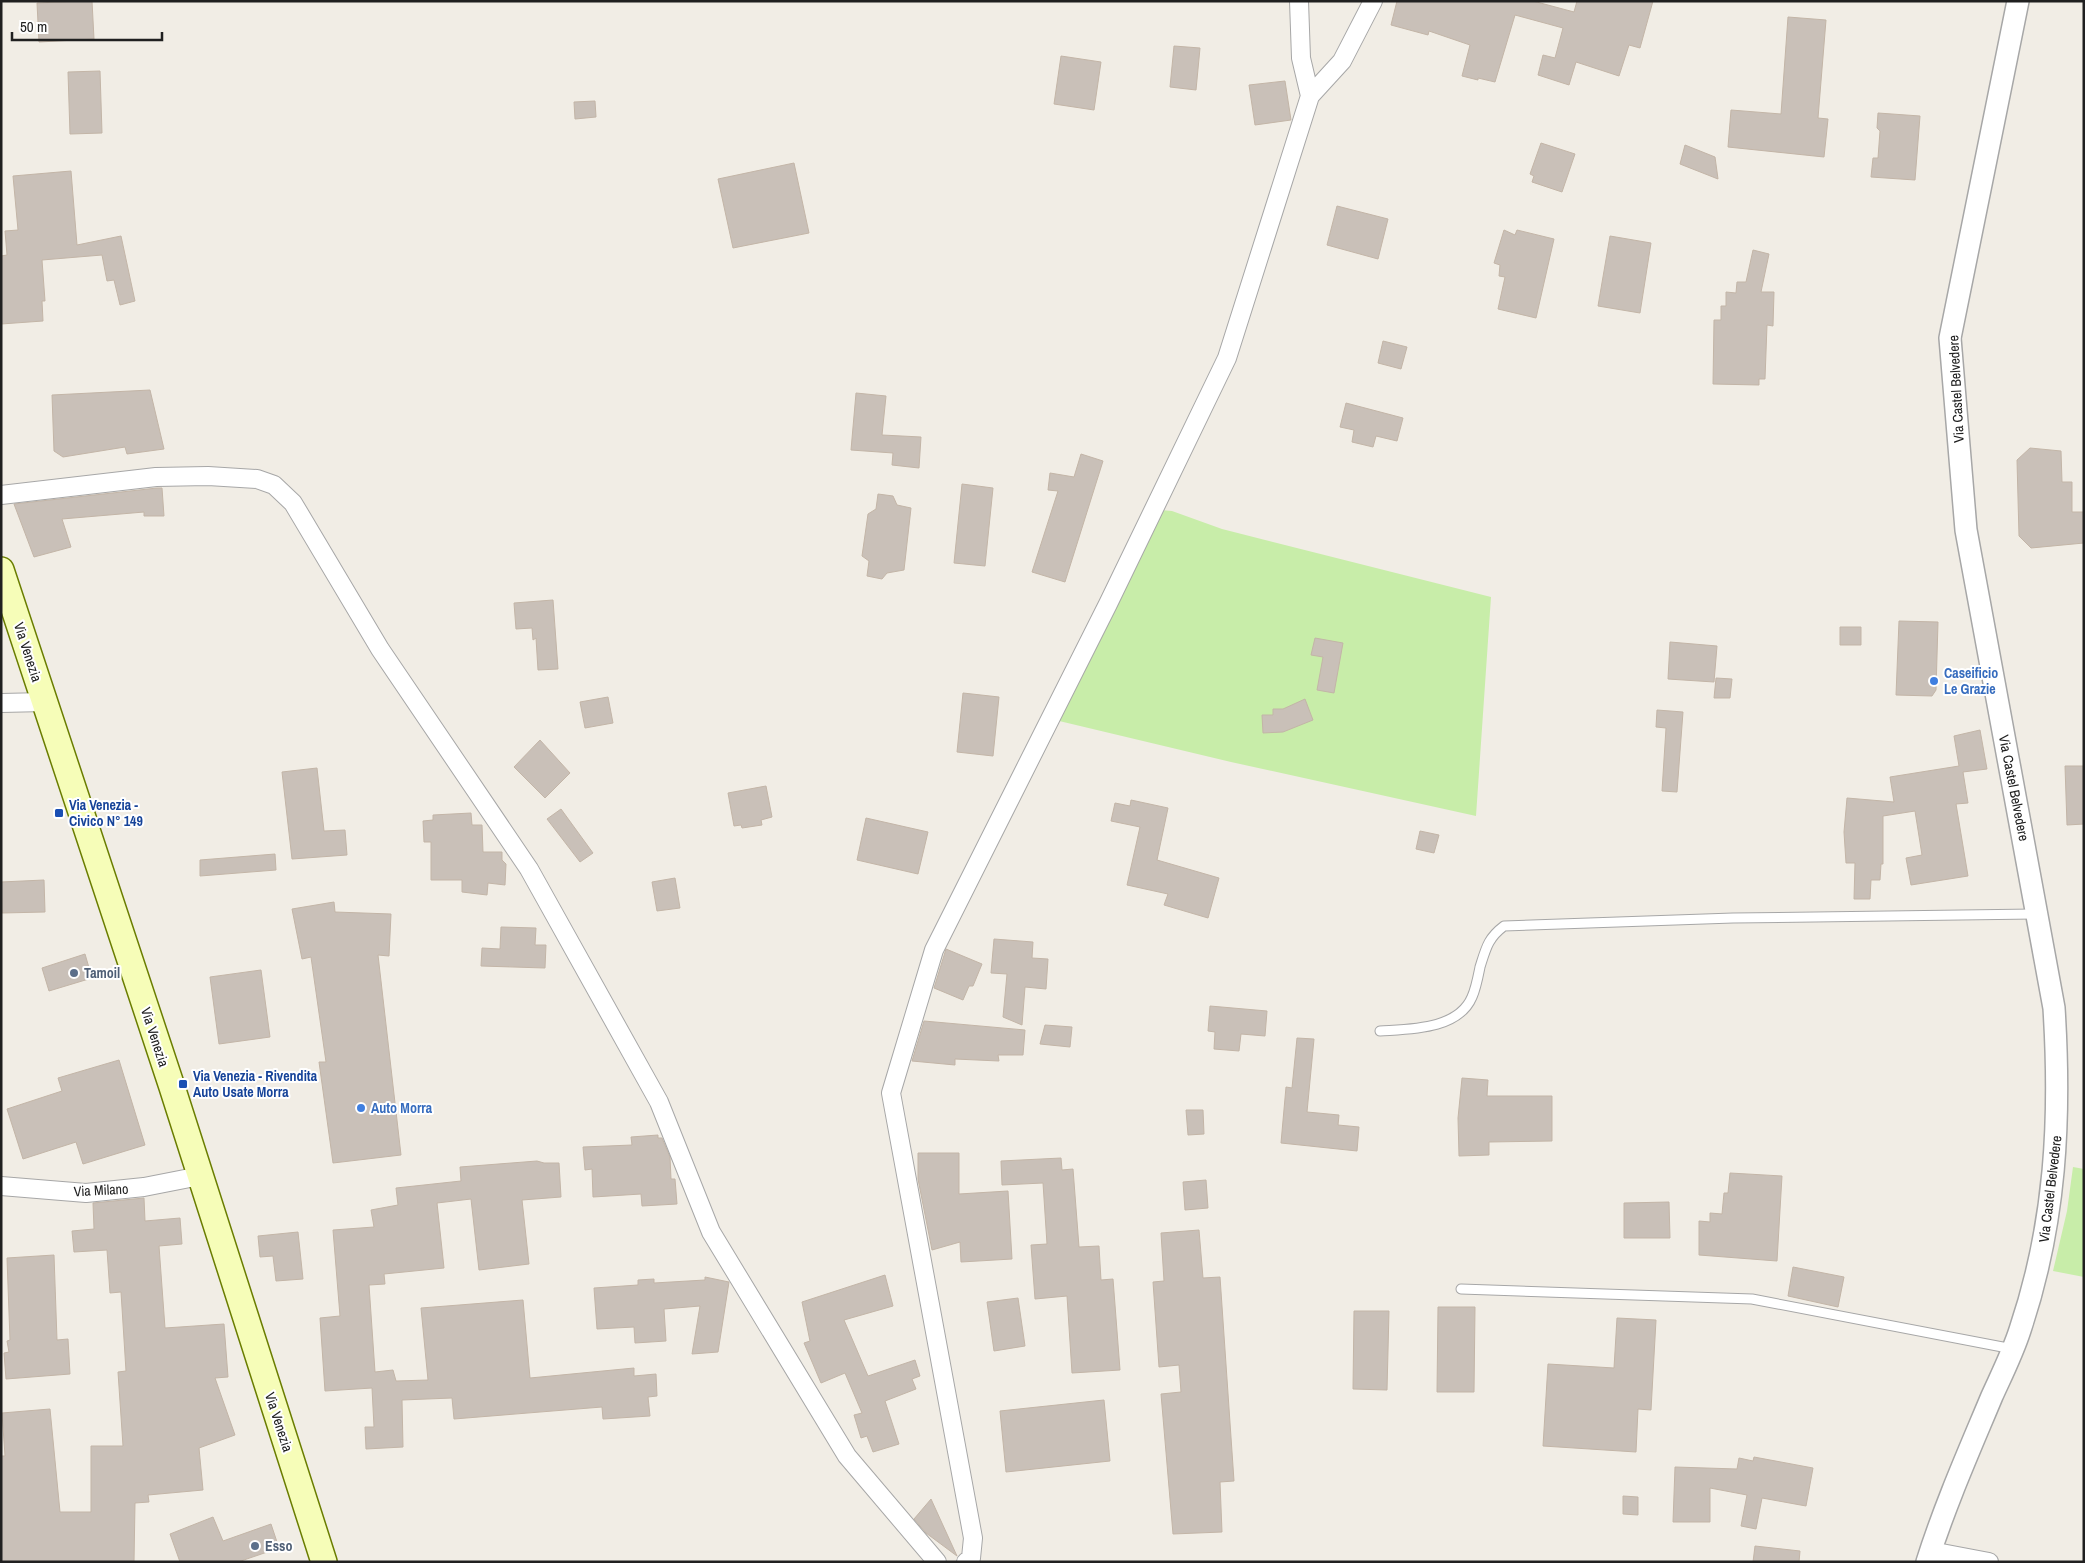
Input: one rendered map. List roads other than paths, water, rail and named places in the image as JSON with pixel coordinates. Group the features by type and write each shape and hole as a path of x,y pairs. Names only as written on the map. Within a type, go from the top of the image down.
{"main road":[{"name":"Via Venezia","path":"1,570 200,1176 324,1562"}],"street":[{"path":"1299,1 1301,58 1310,96"},
{"path":"966,1562 972,1558 973,1538 891,1093 934,950 1108,604 1227,358 1310,96 1342,61 1373,1"},
{"name":"Via Castel Belvedere","path":"1929,1556 1952,1491 2013,1349 2028,1307 2050,1213 2057,1144 2057,1056 2054,1008 1966,530 1950,338 2018,1"},
{"path":"1,495 156,477 208,476 257,479 274,485 293,504 380,649 528,869 659,1102 711,1232 847,1456 937,1562"},
{"path":"1,703 45,702"},
{"name":"Via Milano","path":"1,1186 86,1193 144,1187 200,1176"},
{"path":"1929,1556 1989,1562"}],"lane":[{"path":"1380,1030 1427,1028 1461,1012 1472,998 1485,949 1492,935 1504,926 1733,918 2038,914"},
{"path":"1461,1289 1752,1299 2013,1349"}],"place":[{"name":"Caseificio Le Grazie","path":"1934,681"},
{"name":"Via Venezia - Civico N° 149","path":"59,813"},
{"name":"Tamoil","path":"74,973"},
{"name":"Via Venezia - Rivendita Auto Usate Morra","path":"183,1084"},
{"name":"Auto Morra","path":"361,1108"},
{"name":"Esso","path":"255,1546"}]}
